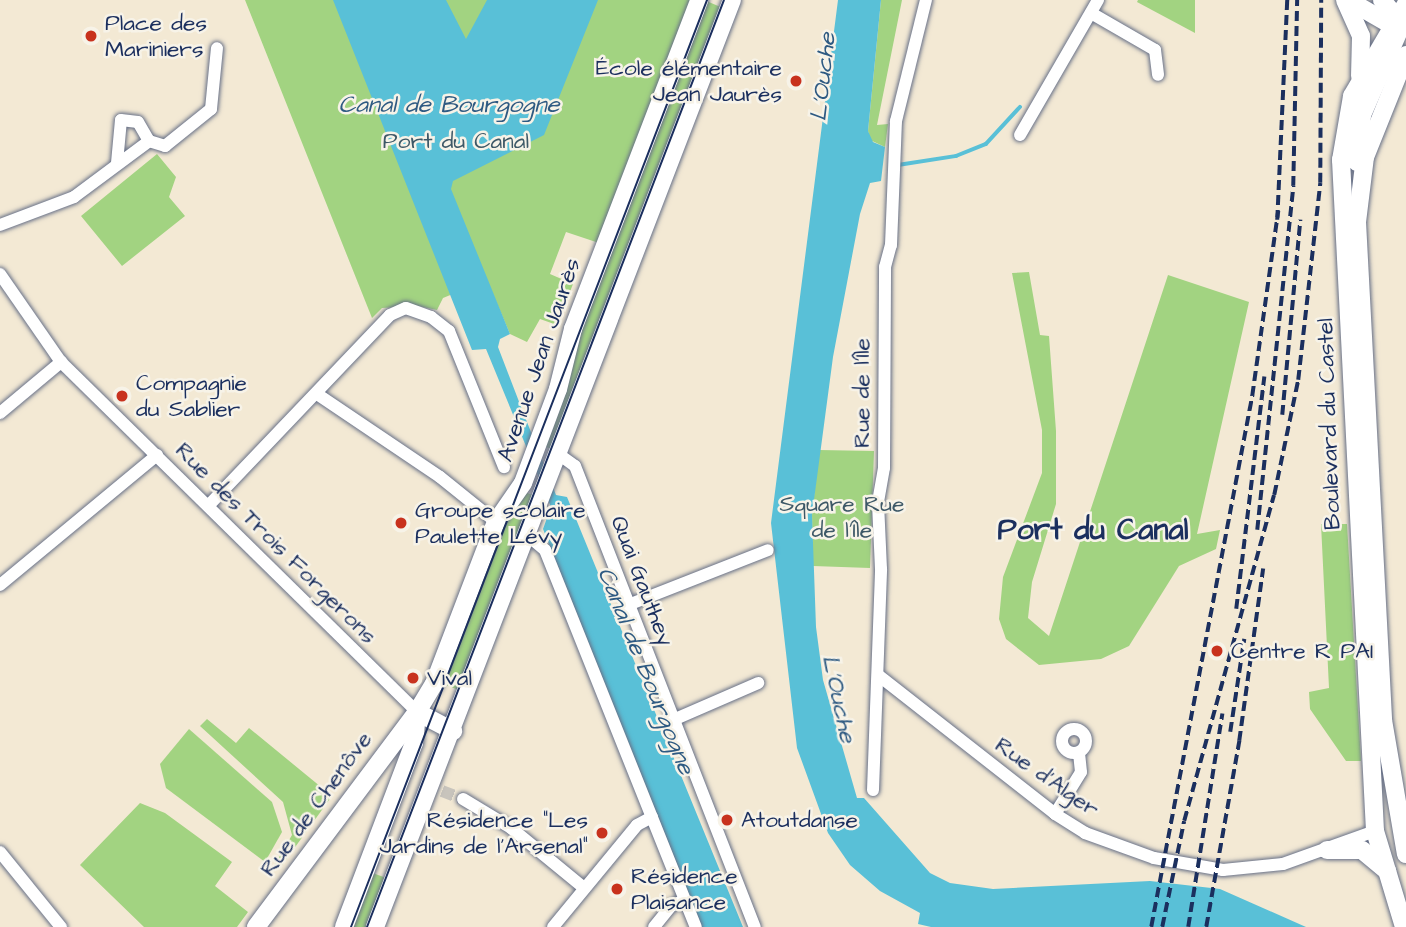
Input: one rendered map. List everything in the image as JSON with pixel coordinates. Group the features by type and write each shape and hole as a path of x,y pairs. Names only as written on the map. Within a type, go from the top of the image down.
{"main road":[{"name":"Avenue Jean Jaurès","path":"344,927 414,743 417,712 434,684 496,522 523,483 553,402 573,329 699,0"},
{"name":"Avenue Jean Jaurès","path":"375,927 437,790 453,731 526,534 732,0"},
{"path":"1347,0 1402,25"},
{"path":"1347,0 1361,36 1362,63 1353,96"},
{"path":"1382,0 1402,25"},
{"path":"1358,197 1362,115 1402,25"},
{"name":"Boulevard du Castel","path":"1402,25 1353,96 1341,160 1375,831 1405,927"},
{"name":"Boulevard du Castel","path":"1406,55 1375,127 1358,197 1382,720 1403,819 1406,854"},
{"path":"417,712 453,731"},
{"name":"Rue de Chenôve","path":"256,927 417,712"},
{"path":"1370,736 1382,787 1403,819 1375,831"},
{"path":"1327,850 1362,850 1387,871"}],"street":[{"name":"Rue de l'Île","path":"873,789 878,675 885,267 891,246 896,121 926,0"},
{"path":"1020,135 1098,0"},
{"path":"1091,13 1156,50 1158,75"},
{"path":"117,163 121,120 138,122 149,141 165,146 211,109 217,48"},
{"path":"0,225 74,197 149,141"},
{"name":"Rue des Trois Forgerons","path":"0,274 61,362 417,712"},
{"path":"208,505 317,394 390,314 406,308 431,317 449,331 504,467"},
{"path":"0,413 61,362"},
{"path":"317,394 440,477 496,522"},
{"name":"Quai Gauthey","path":"557,453 575,466 755,927"},
{"path":"0,585 157,455"},
{"path":"526,534 545,550 696,927"},
{"path":"628,605 768,550"},
{"name":"Rue d'Alger","path":"878,675 1055,814 1085,833 1154,858 1223,870 1283,864 1375,831"},
{"path":"673,720 758,683"},
{"path":"1055,814 1081,772 1079,752"},
{"path":"463,799 511,828 584,888"},
{"path":"553,927 637,825 652,817"},
{"path":"0,852 61,927"},
{"path":"654,927 671,906 685,900"}],"green space":[{"name":"Port du Canal","path":"245,0 692,0 602,244 566,232 550,274 573,284 557,325 540,319 527,342 510,334 487,280 443,298 437,310 418,306 382,308 372,318"},
{"path":"704,0 723,8 554,450 541,445 573,342"},
{"path":"881,0 902,0 877,125 888,124 885,147 870,140 868,131"},
{"path":"1138,0 1195,0 1195,33 1137,2"},
{"path":"157,154 176,177 169,197 185,216 122,266 81,216"},
{"path":"1029,272 1040,335 1049,336 1056,431 1056,504 1032,582 1028,618 1049,636 1168,275 1249,302 1197,534 1220,530 1216,549 1179,566 1129,646 1101,659 1039,665 1006,639 999,619 1003,577 1042,473 1042,430 1012,273"},
{"name":"Square Rue de l'Île","path":"819,450 874,451 870,568 813,566 812,515"},
{"path":"522,491 535,496 461,691 441,683 506,516"},
{"path":"1321,524 1347,524 1361,761 1346,761 1310,709 1309,692 1329,688"},
{"path":"207,719 236,743 249,728 332,796 280,868 271,871 292,835 283,802 200,726"},
{"path":"189,729 272,802 282,832 265,862 166,788 160,764"},
{"path":"140,803 165,813 232,862 215,886 248,912 237,927 144,927 80,865"},
{"path":"370,872 389,879 370,927 349,927"}],"water":[{"name":"Canal de Bourgogne","path":"333,0 446,0 466,39 487,0 598,0 544,135 453,181 451,189 510,334 500,339 498,347 523,412 556,495 567,497 743,927 702,927 543,529 551,507 486,349 472,350"},
{"path":"838,0 881,0 868,131 873,142 885,147 881,181 870,183 860,214 833,357 812,515 816,627 823,680 857,798 864,798 930,873 950,883 993,889 1150,881 1220,889 1306,927 931,927 918,924 920,913 880,891 850,865 828,833 797,748 771,523"}],"waterway":[{"name":"L'Ouche","path":"898,165 956,156 986,144 1020,107"}],"tunnel":[{"path":"442,791 463,799"}],"tram line":[{"path":"351,927 707,0"},
{"path":"367,927 724,0"}],"railway":[{"path":"1277,220 1287,0"},
{"path":"1257,530 1293,186 1297,0"},
{"path":"1162,927 1184,821 1274,495 1298,380 1320,183 1321,0"},
{"path":"1151,927 1252,396 1278,211"},
{"path":"1282,415 1300,220"},
{"path":"1236,609 1264,377"},
{"path":"1206,927 1239,741 1263,569"},
{"path":"1230,732 1244,639"},
{"path":"1188,927 1222,714"}],"place":[{"name":"Place des Mariniers","path":"91,36"},
{"name":"École élémentaire Jean Jaurès","path":"796,81"},
{"name":"Compagnie du Sablier","path":"122,396"},
{"name":"Groupe scolaire Paulette Lévy","path":"401,523"},
{"name":"Centre R PAI","path":"1217,651"},
{"name":"Vival","path":"413,678"},
{"name":"Atoutdanse","path":"727,820"},
{"name":"Résidence \"Les Jardins de l'Arsenal\"","path":"602,833"},
{"name":"Résidence Plaisance","path":"617,889"}],"district":[{"name":"Port du Canal","path":"1093,530"}]}
